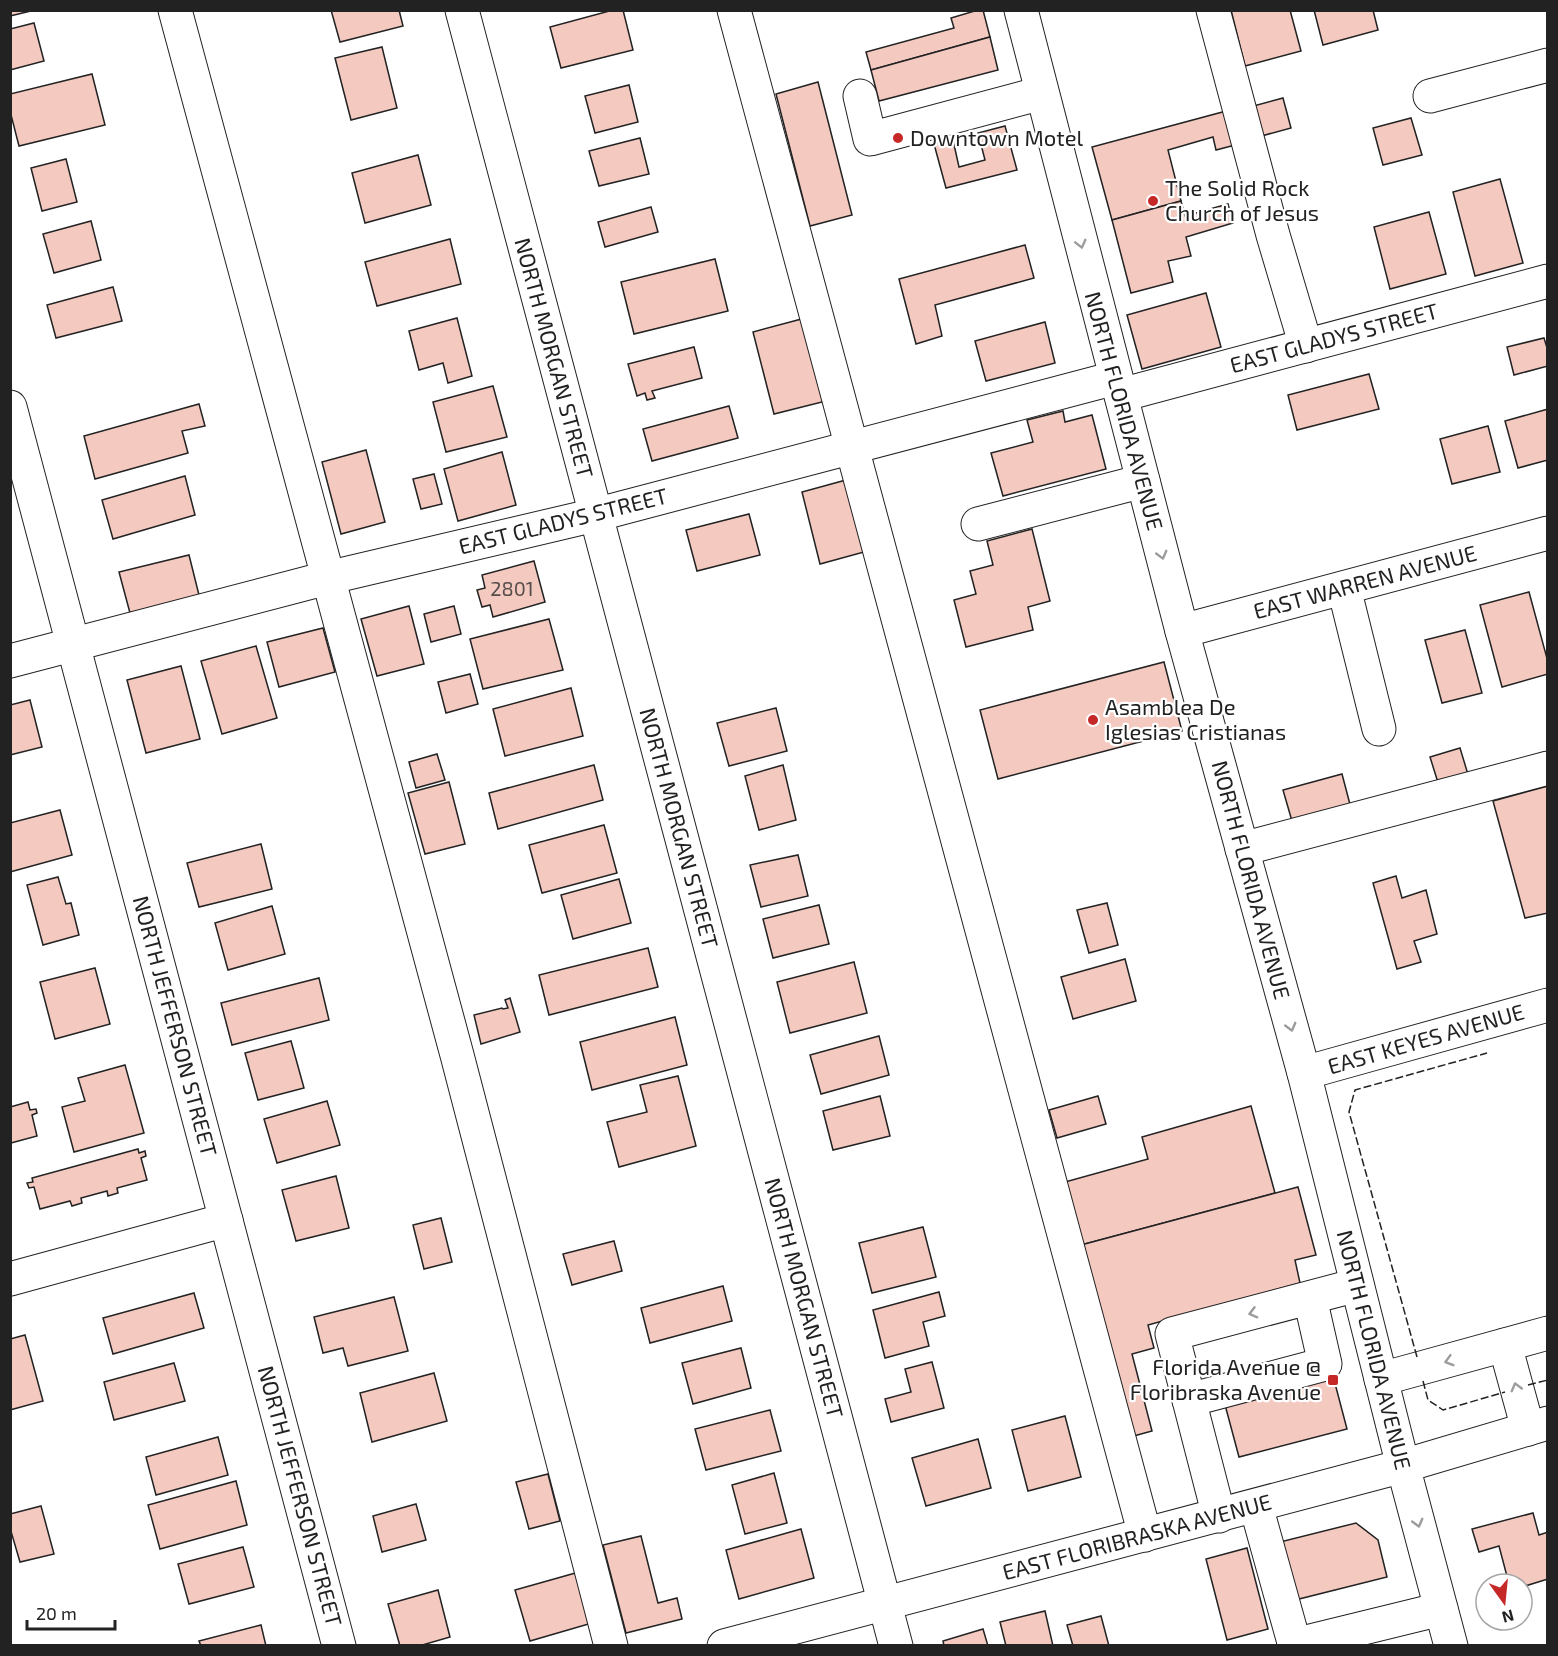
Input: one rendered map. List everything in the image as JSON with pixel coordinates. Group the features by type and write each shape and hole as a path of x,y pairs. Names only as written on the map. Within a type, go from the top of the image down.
{"street":[{"path":"175,10 457,1055 611,1646"},
{"name":"NORTH MORGAN STREET","path":"462,10 896,1646"},
{"path":"734,10 1144,1535"},
{"name":"NORTH FLORIDA AVENUE","path":"1021,10 1182,632 1304,1073 1451,1646"},
{"path":"1213,10 1273,235 1306,345"},
{"path":"1430,96 1548,65"},
{"path":"860,96 870,139 1042,93"},
{"name":"EAST GLADYS STREET","path":"10,661 327,578 595,515 851,447 1306,345 1548,281"},
{"name":"NORTH JEFFERSON STREET","path":"10,407 339,1646"},
{"path":"978,524 1143,481"},
{"name":"EAST WARREN AVENUE","path":"1182,632 1548,533"},
{"path":"1344,588 1379,729"},
{"path":"1242,849 1548,768"},
{"name":"EAST KEYES AVENUE","path":"1304,1073 1548,1005"},
{"path":"10,1279 226,1220"},
{"path":"1219,1516 1172,1334 1358,1285"},
{"path":"1188,1400 1325,1364 1310,1298"},
{"path":"1381,1379 1548,1333"},
{"path":"1505,1345 1538,1426"},
{"name":"EAST FLORIBRASKA AVENUE","path":"724,1646 1219,1516 1403,1466 1538,1426"},
{"path":"1256,1506 1295,1645 1442,1609"}],"building":[{"path":"10,10 35,10 10,16"},
{"path":"331,10 399,10 403,26 340,42"},
{"path":"613,10 623,10 633,50 561,68 550,27"},
{"path":"983,10 990,37 871,70 866,52 954,28 951,18"},
{"path":"1231,10 1290,10 1301,51 1245,66"},
{"path":"1314,10 1373,10 1378,30 1323,45"},
{"path":"34,23 44,61 10,70 10,29"},
{"path":"990,37 998,70 879,101 871,70"},
{"path":"382,47 397,108 351,120 335,58"},
{"path":"92,74 105,125 19,146 10,111 10,94"},
{"path":"818,82 852,215 810,226 776,94"},
{"path":"629,85 638,122 595,133 585,96"},
{"path":"1283,98 1291,128 1254,138 1246,108"},
{"path":"1230,110 1239,144 1216,150 1213,137 1168,150 1181,201 1112,220 1092,147"},
{"path":"1411,118 1422,155 1383,165 1373,128"},
{"path":"1005,126 1017,170 946,188 934,144 953,140 959,167 985,160 978,133"},
{"path":"640,138 649,174 599,186 589,151"},
{"path":"418,155 431,205 365,223 352,173"},
{"path":"66,159 77,202 42,211 31,168"},
{"path":"1500,179 1523,263 1475,276 1453,192"},
{"path":"1181,201 1185,216 1228,204 1233,223 1186,237 1191,256 1168,261 1173,282 1131,293 1112,220"},
{"path":"651,207 658,232 605,247 598,222"},
{"path":"1429,212 1446,274 1390,289 1374,227"},
{"path":"91,221 101,260 54,273 43,234"},
{"path":"450,239 461,284 377,306 365,262"},
{"path":"1025,245 1034,278 935,305 942,336 916,344 899,279"},
{"path":"715,259 728,311 634,334 621,282"},
{"path":"113,287 122,321 56,338 47,305"},
{"path":"1206,293 1221,347 1142,369 1127,315"},
{"path":"809,317 830,400 774,414 753,332"},
{"path":"457,318 472,376 448,383 443,363 419,370 409,331"},
{"path":"1045,322 1055,363 986,381 975,341"},
{"path":"1544,338 1548,351 1548,366 1514,375 1507,347"},
{"path":"694,347 702,378 652,391 655,398 647,400 645,393 637,396 628,364"},
{"path":"1369,374 1379,409 1297,430 1288,395"},
{"path":"493,386 507,437 446,452 433,402"},
{"path":"199,404 205,426 182,431 188,453 95,479 84,436"},
{"path":"729,406 738,438 652,461 643,429"},
{"path":"1548,409 1548,460 1518,468 1505,421"},
{"path":"1063,411 1065,422 1092,415 1106,469 1003,496 991,453 1033,442 1027,420"},
{"path":"1488,426 1500,472 1452,484 1440,439"},
{"path":"366,450 385,522 341,534 322,462"},
{"path":"502,452 516,505 458,521 444,469"},
{"path":"434,474 442,504 421,509 413,479"},
{"path":"185,476 195,515 113,539 102,500"},
{"path":"846,480 864,552 820,564 802,492"},
{"path":"749,514 760,555 697,571 686,530"},
{"path":"1032,529 1050,601 1028,607 1033,630 966,647 954,600 976,594 970,571 993,565 987,541"},
{"path":"189,555 199,595 130,613 119,572"},
{"path":"534,561 545,602 493,617 490,605 482,607 477,590 485,588 482,575"},
{"path":"1529,592 1548,662 1548,674 1502,687 1480,605"},
{"path":"409,606 424,664 377,676 361,619"},
{"path":"454,606 461,634 431,642 424,614"},
{"path":"549,619 563,670 483,689 470,639"},
{"path":"323,628 335,672 279,687 267,642"},
{"path":"1465,630 1482,693 1442,703 1425,640"},
{"path":"256,646 277,718 222,734 201,661"},
{"path":"1164,662 1182,731 998,779 980,710"},
{"path":"181,666 200,739 146,753 127,680"},
{"path":"470,674 478,704 446,713 438,682"},
{"path":"571,688 583,736 505,756 493,709"},
{"path":"30,700 42,747 10,755 10,705"},
{"path":"776,708 787,751 729,766 717,723"},
{"path":"1460,748 1470,781 1440,789 1430,757"},
{"path":"437,754 445,780 416,788 409,762"},
{"path":"594,765 603,800 498,829 489,793"},
{"path":"783,765 796,820 759,830 745,776"},
{"path":"1342,774 1352,812 1294,828 1283,790"},
{"path":"449,782 465,844 425,854 408,793"},
{"path":"1548,786 1548,913 1525,918 1493,801"},
{"path":"60,810 72,855 10,872 10,823"},
{"path":"604,825 617,873 542,893 529,845"},
{"path":"261,844 272,889 199,907 187,863"},
{"path":"798,855 808,896 761,907 750,865"},
{"path":"1396,876 1402,898 1426,890 1437,934 1414,941 1421,962 1397,969 1373,883"},
{"path":"58,877 66,904 71,903 79,935 43,945 27,885"},
{"path":"619,879 631,923 573,939 561,895"},
{"path":"1107,903 1118,945 1089,953 1077,910"},
{"path":"819,905 829,944 773,958 763,919"},
{"path":"272,906 285,954 228,970 215,923"},
{"path":"648,948 658,987 549,1015 539,975"},
{"path":"1125,959 1136,1001 1073,1019 1061,977"},
{"path":"854,962 867,1013 790,1033 777,982"},
{"path":"95,968 110,1024 55,1039 40,982"},
{"path":"319,978 329,1020 232,1045 221,1003"},
{"path":"510,998 520,1032 481,1044 474,1015 508,1008 505,1000"},
{"path":"675,1017 687,1065 592,1090 580,1042"},
{"path":"879,1036 889,1075 821,1094 810,1055"},
{"path":"291,1041 304,1088 258,1100 245,1053"},
{"path":"125,1065 144,1133 74,1152 62,1107 85,1101 78,1078"},
{"path":"678,1076 696,1146 619,1167 607,1122 647,1112 640,1085"},
{"path":"880,1096 890,1136 833,1150 823,1111"},
{"path":"1098,1096 1106,1124 1057,1138 1049,1110"},
{"path":"327,1101 340,1145 277,1163 264,1119"},
{"path":"28,1102 30,1110 36,1109 37,1113 32,1115 37,1136 11,1143 10,1107"},
{"path":"1251,1106 1275,1193 1081,1245 1065,1182 1148,1159 1142,1137"},
{"path":"138,1149 139,1153 145,1151 146,1156 141,1158 147,1180 117,1188 118,1193 108,1196 107,1191 81,1198 82,1203 72,1206 70,1201 40,1209 34,1187 29,1188 27,1183 33,1182 32,1178"},
{"path":"336,1176 349,1228 296,1241 282,1190"},
{"path":"1298,1187 1316,1255 1295,1260 1300,1283 1148,1325 1154,1348 1132,1354 1152,1431 1130,1437 1081,1245"},
{"path":"441,1218 452,1262 424,1269 413,1225"},
{"path":"923,1227 936,1277 872,1293 859,1243"},
{"path":"614,1241 622,1271 572,1285 563,1254"},
{"path":"723,1286 732,1321 650,1343 641,1308"},
{"path":"939,1292 945,1316 923,1322 929,1346 885,1358 873,1310"},
{"path":"194,1293 204,1328 113,1354 103,1318"},
{"path":"394,1297 408,1351 348,1366 343,1348 323,1353 314,1317"},
{"path":"25,1335 43,1401 10,1410 10,1339"},
{"path":"741,1348 751,1388 693,1404 682,1363"},
{"path":"932,1362 944,1408 891,1422 885,1399 911,1392 905,1369"},
{"path":"174,1363 185,1401 114,1420 104,1382"},
{"path":"1332,1372 1347,1429 1239,1457 1224,1401"},
{"path":"434,1373 447,1421 372,1442 360,1393"},
{"path":"770,1410 781,1451 706,1470 695,1429"},
{"path":"1065,1416 1081,1477 1028,1491 1012,1430"},
{"path":"218,1437 228,1475 156,1495 146,1457"},
{"path":"978,1439 991,1488 926,1506 912,1458"},
{"path":"774,1473 787,1523 745,1534 732,1485"},
{"path":"548,1474 560,1521 529,1529 516,1482"},
{"path":"236,1481 247,1525 160,1549 148,1505"},
{"path":"416,1504 426,1540 382,1552 373,1516"},
{"path":"41,1506 54,1554 20,1562 10,1528 10,1514"},
{"path":"1533,1513 1539,1535 1548,1532 1548,1579 1534,1583 1534,1572 1506,1572 1499,1546 1479,1552 1472,1529"},
{"path":"1356,1523 1378,1540 1387,1577 1291,1601 1276,1543"},
{"path":"801,1529 814,1578 739,1599 726,1550"},
{"path":"641,1536 658,1603 677,1598 682,1619 626,1633 603,1545"},
{"path":"243,1547 254,1587 189,1604 178,1564"},
{"path":"1247,1548 1268,1629 1227,1640 1206,1559"},
{"path":"579,1572 592,1623 530,1641 515,1590"},
{"path":"438,1590 450,1637 419,1646 400,1646 388,1604"},
{"path":"1045,1611 1053,1646 1006,1646 1000,1622"},
{"path":"1101,1616 1109,1646 1073,1646 1067,1625"},
{"path":"261,1625 266,1646 201,1646 199,1641"},
{"path":"983,1629 988,1646 944,1646 943,1641"}],"fence":[{"path":"1417,1357 1349,1112 1355,1090 1487,1053"},
{"path":"1528,1385 1548,1380"},
{"path":"1423,1381 1428,1400 1443,1410 1505,1392"}],"place":[{"name":"Downtown Motel","path":"898,138"},
{"name":"The Solid Rock Church of Jesus","path":"1153,201"},
{"name":"Asamblea De Iglesias Cristianas","path":"1093,720"},
{"name":"Florida Avenue @ Floribraska Avenue","path":"1333,1380"}]}
